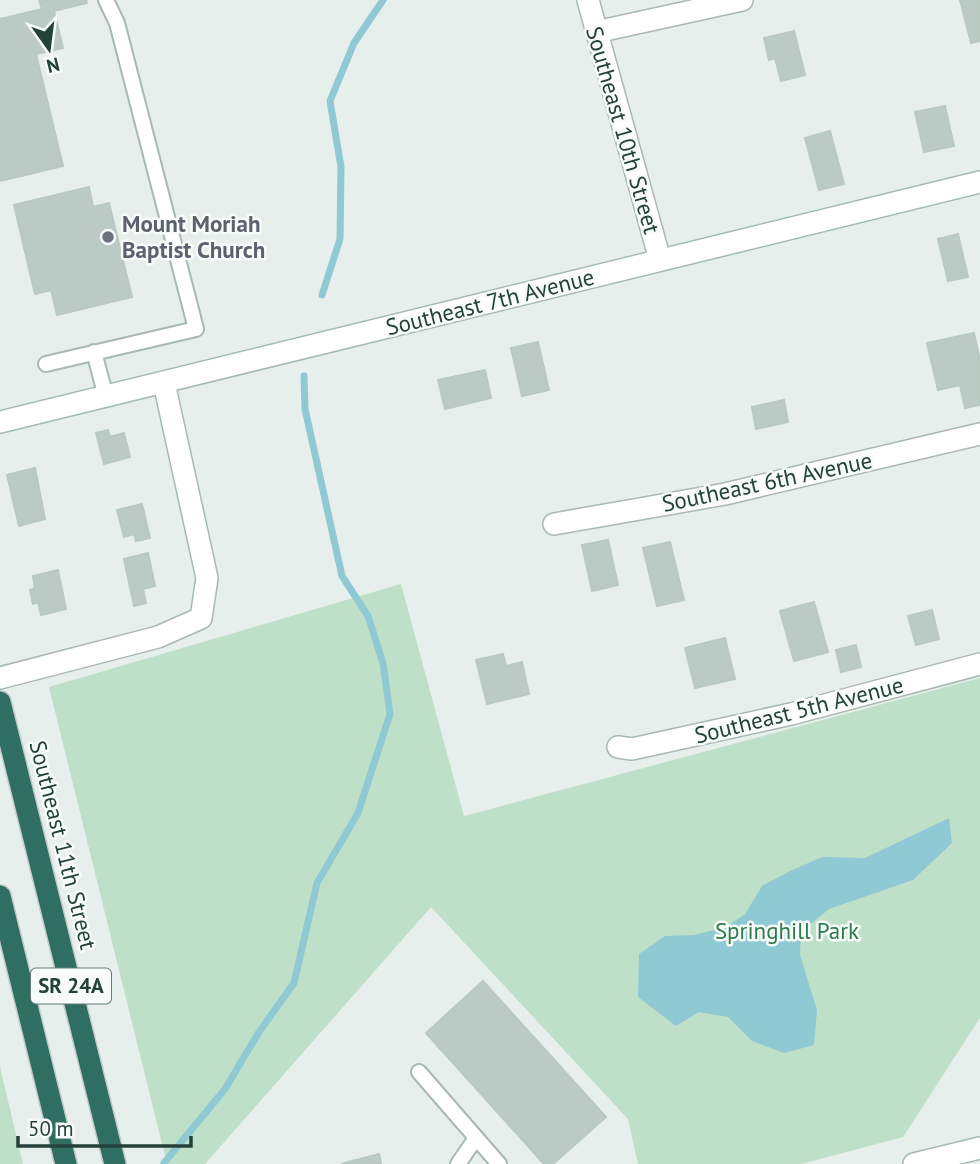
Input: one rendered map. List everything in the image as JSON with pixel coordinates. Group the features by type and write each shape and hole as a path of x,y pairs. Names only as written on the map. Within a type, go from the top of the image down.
{"highway":[{"name":"Southeast 11th Street","path":"0,702 115,1164"},
{"name":"SR 24A","path":"0,896 66,1164"}],"street":[{"name":"Southeast 10th Street","path":"588,0 660,260"},
{"path":"596,32 742,0"},
{"name":"Southeast 7th Avenue","path":"0,422 980,182"},
{"path":"0,678 158,637 201,618 207,578 164,383"},
{"name":"Southeast 6th Avenue","path":"554,524 725,494 980,434"},
{"name":"Southeast 5th Avenue","path":"618,747 632,750 791,714 980,664"},
{"path":"914,1164 980,1148"}],"lane":[{"path":"46,364 196,329 121,36 106,0"},
{"path":"94,352 106,397"},
{"path":"419,1072 499,1164"},
{"path":"458,1164 476,1138"}],"green space":[{"name":"Springhill Park","path":"401,584 464,816 980,678 980,1018 903,1137 801,1164 638,1164 628,1119 431,907 205,1164 167,1164 49,687"},
{"path":"0,1067 23,1164 0,1164"}],"water":[{"path":"949,818 952,843 913,880 829,909 801,932 800,955 817,1010 814,1045 784,1053 752,1041 728,1017 699,1012 676,1026 638,997 639,954 665,936 694,935 726,927 745,914 762,886 790,871 822,857 865,858"}],"building":[{"path":"39,0 86,0 87,3 54,11 63,48 36,54 63,166 0,181 0,19 42,9"},
{"path":"960,0 980,0 980,41 971,43"},
{"path":"794,31 805,75 781,81 775,58 769,60 764,38"},
{"path":"945,106 954,146 924,152 915,112"},
{"path":"830,131 844,184 819,190 805,138"},
{"path":"89,187 93,207 109,203 132,297 57,315 51,290 35,294 14,205"},
{"path":"958,234 968,277 948,281 938,239"},
{"path":"974,333 980,361 980,405 965,408 960,385 938,390 927,343"},
{"path":"538,342 549,390 522,396 511,348"},
{"path":"485,370 491,398 445,409 438,380"},
{"path":"784,400 788,422 756,429 752,407"},
{"path":"108,430 110,437 124,433 130,457 104,464 96,433"},
{"path":"35,468 45,519 19,526 7,475"},
{"path":"142,504 150,538 136,541 134,534 124,537 117,510"},
{"path":"608,540 618,585 592,591 582,545"},
{"path":"670,542 684,600 657,606 643,548"},
{"path":"148,553 155,586 143,589 146,603 134,606 124,559"},
{"path":"58,570 66,609 41,615 38,602 33,604 30,590 35,588 33,576"},
{"path":"814,602 828,652 794,661 780,611"},
{"path":"932,610 939,639 916,645 908,616"},
{"path":"725,638 735,679 695,688 685,648"},
{"path":"856,645 861,667 841,672 836,650"},
{"path":"503,654 506,666 522,662 529,694 487,704 476,660"},
{"path":"483,981 606,1117 553,1164 544,1164 426,1033"},
{"path":"379,1154 381,1164 341,1164"}],"waterway":[{"path":"322,295 340,239 341,167 330,101 354,43 383,0"},
{"path":"164,1163 225,1089 259,1032 294,983 317,883 358,813 390,714 383,663 368,616 342,576 305,409 304,376"}],"place":[{"name":"Mount Moriah Baptist Church","path":"108,237"}]}
